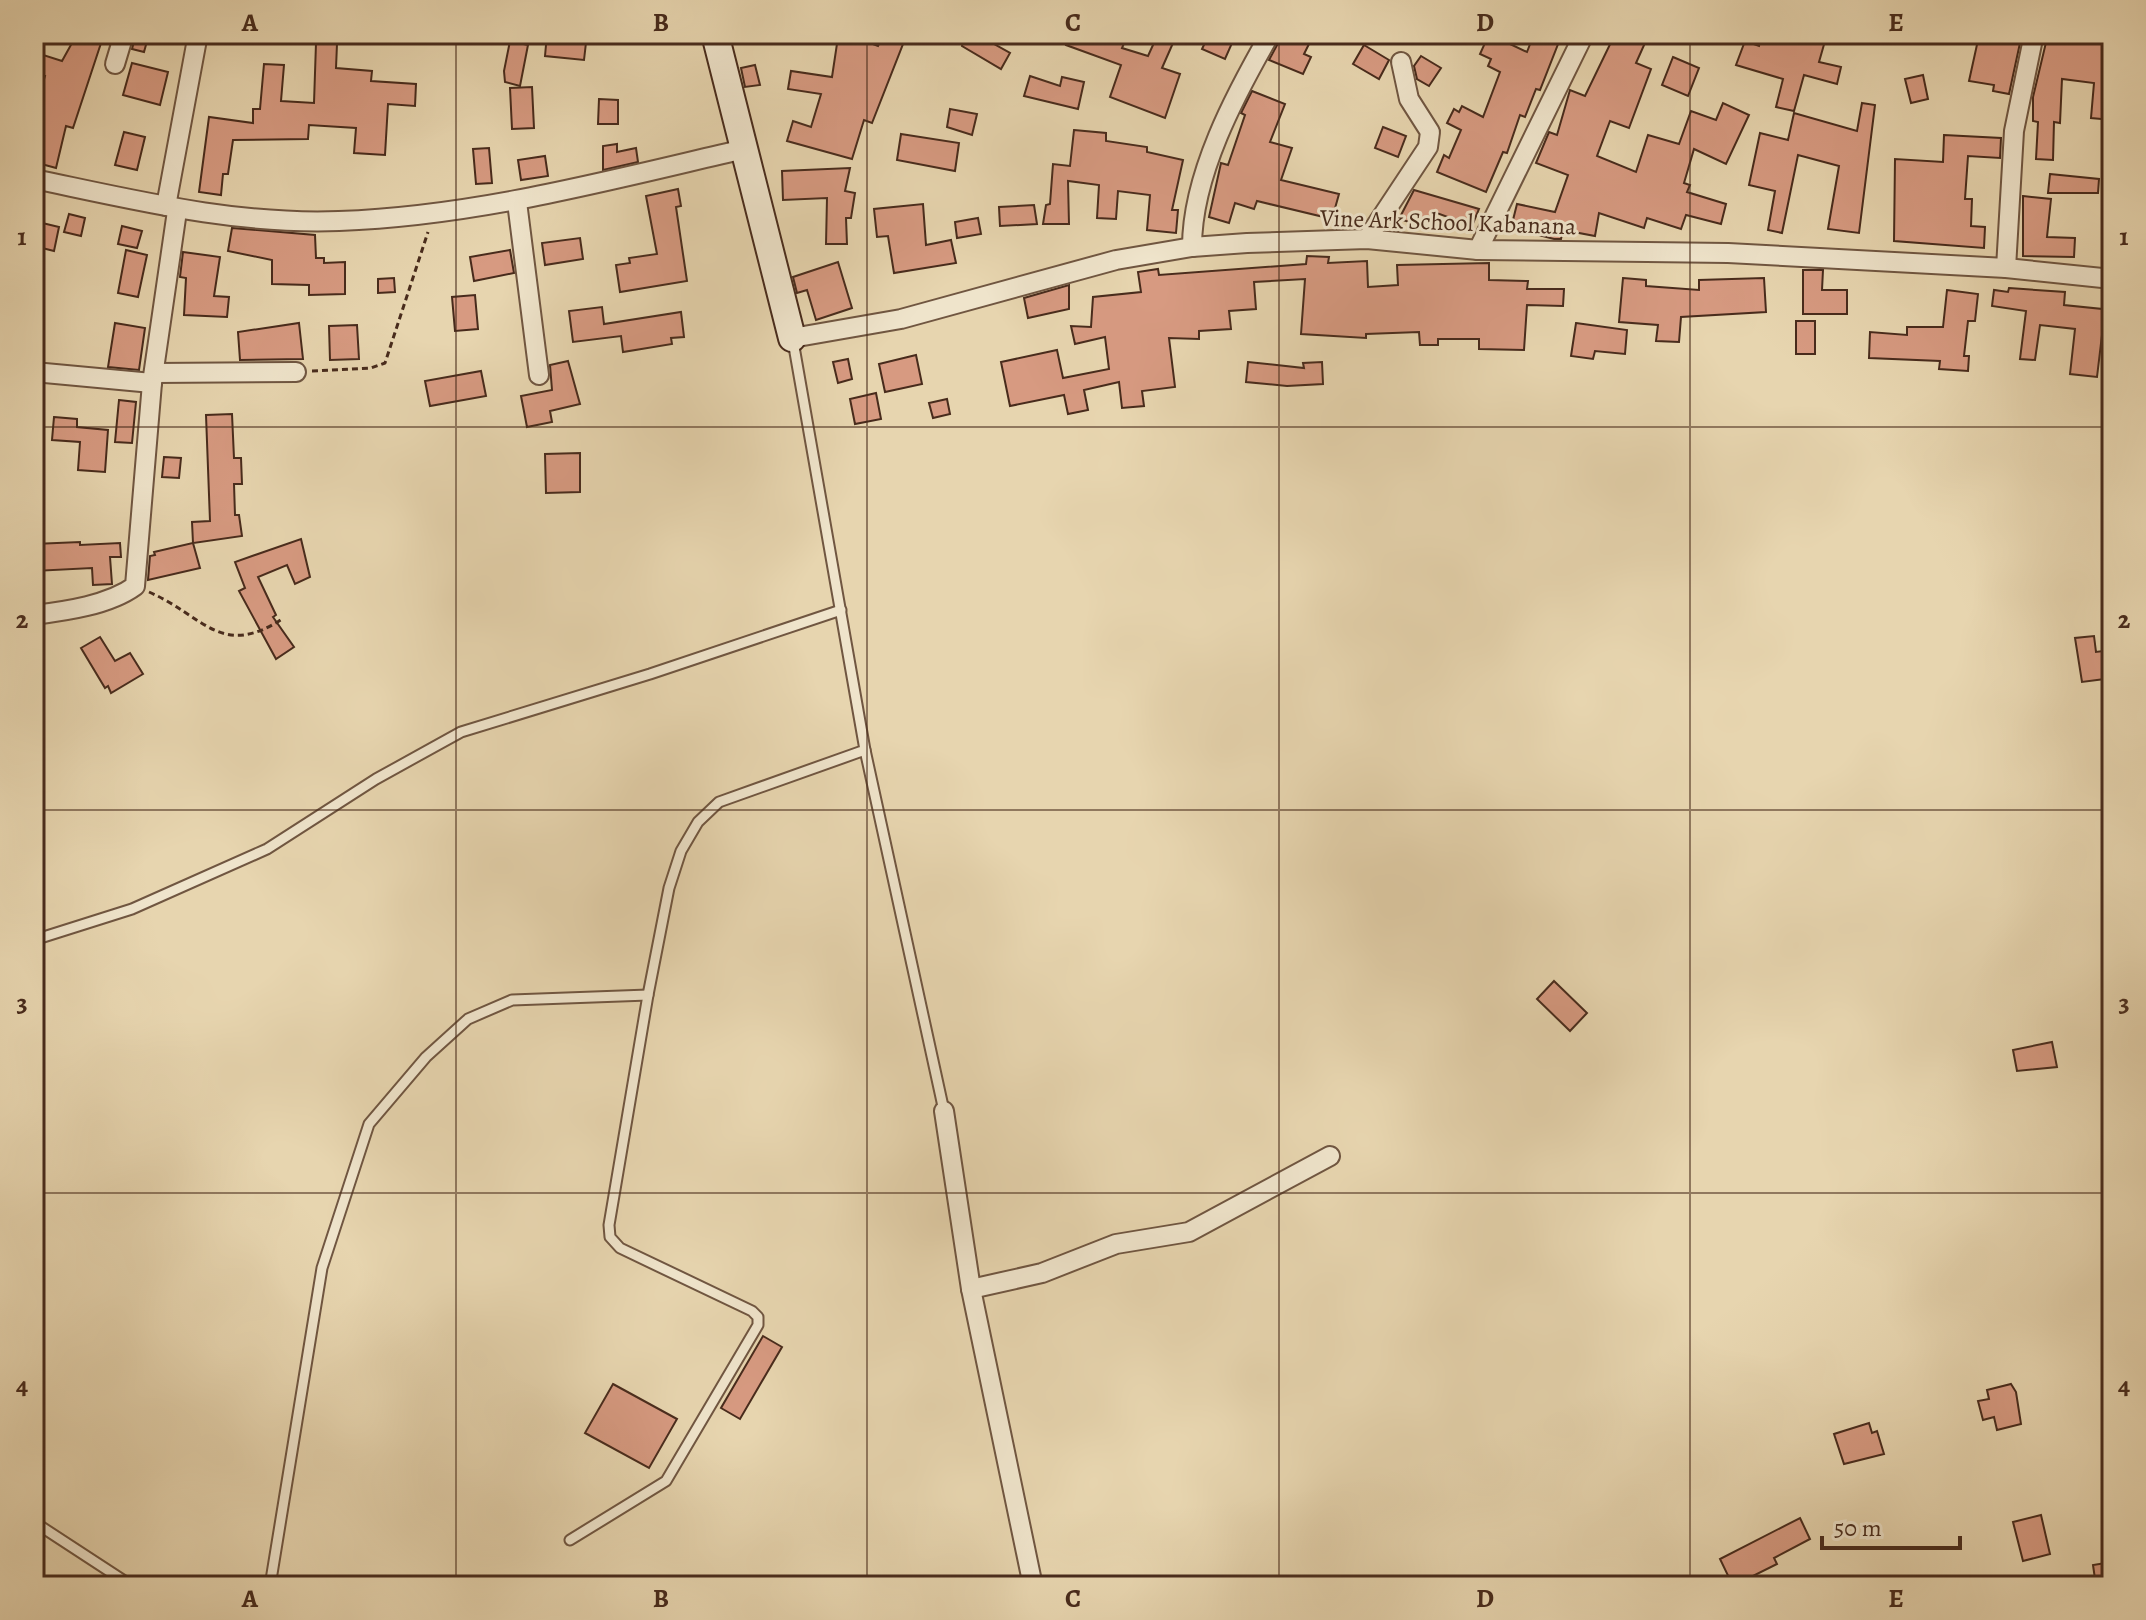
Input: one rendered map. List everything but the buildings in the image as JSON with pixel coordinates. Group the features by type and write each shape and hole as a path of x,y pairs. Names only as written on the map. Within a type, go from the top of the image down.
{"street":[{"path":"115,64 124,34"},
{"path":"34,615 88,604 135,586 171,209 198,34"},
{"path":"715,34 792,338"},
{"path":"1192,247 1192,220 1198,197 1241,84 1270,34"},
{"path":"1478,250 1584,34"},
{"path":"2006,268 2014,131 2034,34"},
{"path":"1367,239 1428,147 1430,132 1409,99 1401,62"},
{"path":"34,179 171,209 339,221 517,202 744,149"},
{"path":"517,202 539,375"},
{"name":"Vine Ark School Kabanana","path":"792,338 901,319 1116,260 1192,247 1367,239 1478,250 1728,253 2006,268 2112,279"},
{"path":"34,372 154,378 296,372"},
{"path":"944,1111 971,1289 1033,1586"},
{"path":"971,1289 1042,1273 1116,1244 1189,1232 1330,1156"}],"lane":[{"path":"792,338 865,750 944,1111"},
{"path":"34,940 132,909 267,849 376,779 461,732 650,674 841,610"},
{"path":"570,1540 666,1481 758,1325 752,1311 620,1248 610,1237 609,1225 648,995 669,888 681,851 698,822 719,802 865,750"},
{"path":"270,1586 322,1268 369,1124 426,1057 468,1019 512,1000 648,995"},
{"path":"34,1522 132,1586"}],"path":[{"path":"296,372 371,368 385,363 434,213"},
{"path":"135,586 232,638 259,634 282,619"}]}
